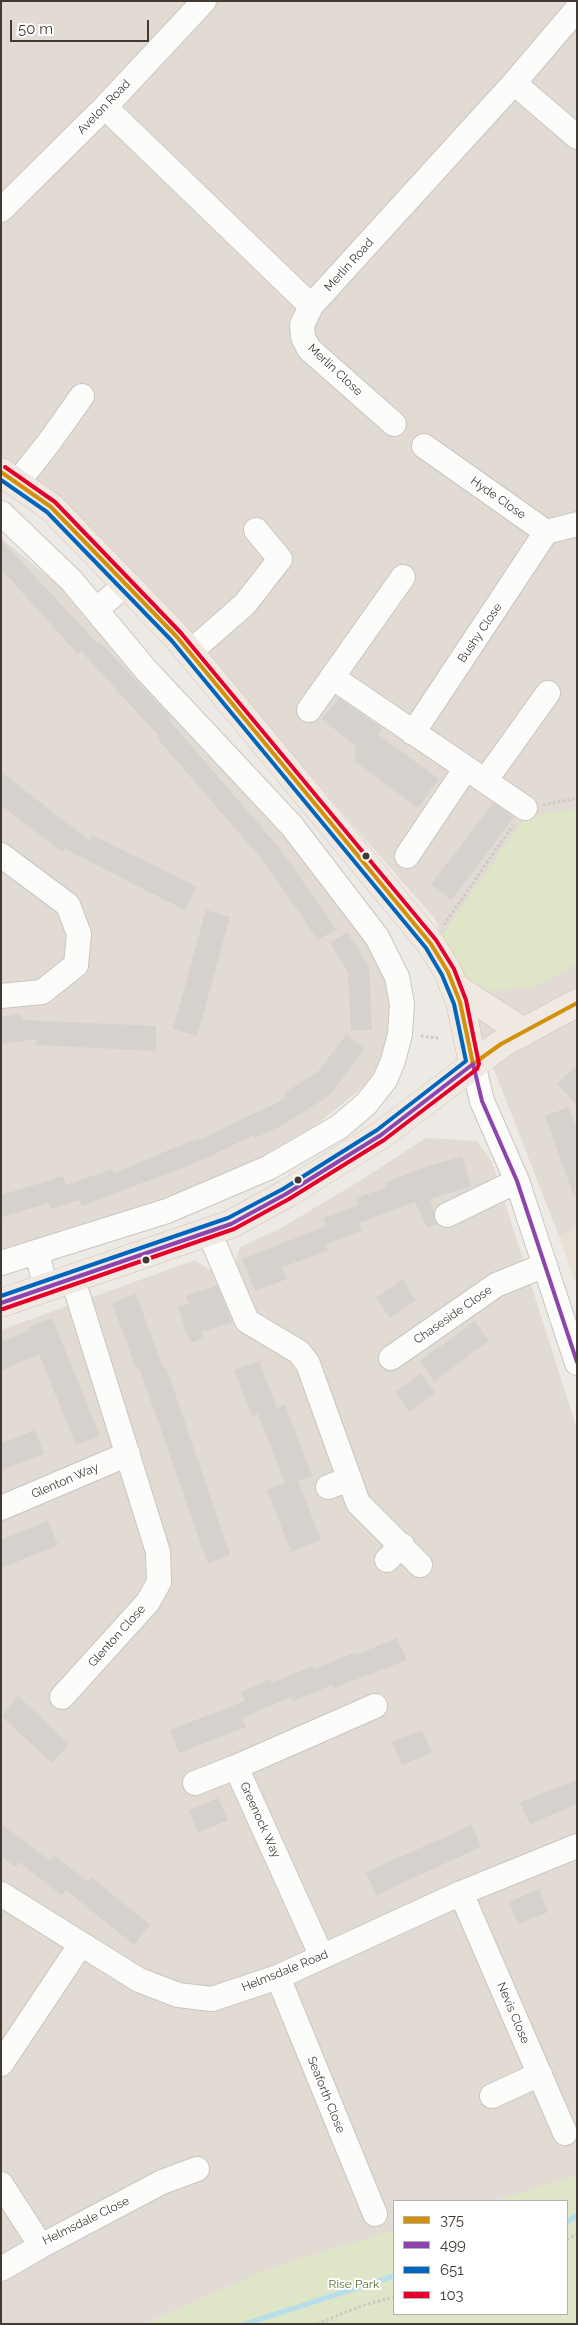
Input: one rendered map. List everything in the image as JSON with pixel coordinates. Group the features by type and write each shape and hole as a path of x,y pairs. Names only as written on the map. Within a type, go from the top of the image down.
{"main road":[{"path":"9,477 51,507 190,652 431,944 454,986 460,1002 473,1064"},
{"path":"454,986 524,1032"},
{"path":"1,1303 209,1232 286,1194 381,1135 501,1044 577,1003"}],"street":[{"name":"Avelon Road","path":"1,210 105,107 204,1"},
{"name":"Merlin Road","path":"311,306 514,84 577,9"},
{"path":"514,84 577,136"},
{"path":"105,107 311,306"},
{"name":"Merlin Close","path":"311,306 302,325 303,337 309,349 394,424"},
{"path":"9,477 50,441 82,396"},
{"name":"Hyde Close","path":"424,446 546,532"},
{"path":"1,513 71,580 146,670 292,826 377,937 397,978 402,1004 400,1034 393,1061 384,1080 366,1104 338,1127 268,1168 167,1211 1,1263"},
{"path":"546,532 577,524"},
{"path":"190,652 245,604 280,559 256,530"},
{"name":"Bushy Close","path":"413,733 546,532"},
{"path":"309,710 403,577"},
{"path":"96,610 126,584"},
{"path":"332,677 525,808"},
{"path":"407,856 475,775 548,693"},
{"path":"1,855 68,905 79,934 76,965 42,992 1,996"},
{"path":"473,1064 482,1101 517,1180 577,1363"},
{"path":"447,1216 517,1180"},
{"path":"209,1232 247,1321 299,1352 308,1364 339,1483 358,1503 394,1553 420,1565"},
{"path":"37,1252 46,1288"},
{"name":"Chaseside Close","path":"391,1358 496,1285 545,1266"},
{"name":"Glenton Close","path":"62,1697 148,1602 159,1582 158,1552 73,1280"},
{"name":"Glenton Way","path":"1,1508 128,1454"},
{"name":"Greenock Way","path":"322,1957 236,1767 375,1706"},
{"path":"195,1784 236,1767"},
{"name":"Helmsdale Road","path":"1,1894 139,1980 178,1995 212,1999 278,1977 461,1892 577,1846"},
{"name":"Nevis Close","path":"461,1892 565,2133"},
{"path":"1,2064 81,1944"},
{"name":"Seaforth Close","path":"278,1977 375,2214"},
{"path":"492,2096 540,2074"},
{"name":"Helmsdale Close","path":"1,2184 41,2246 162,2182 197,2169"},
{"path":"1,2269 41,2246"}],"path":[{"path":"431,944 525,808 577,798"},
{"path":"317,2324 361,2306 393,2297"}],"shaded area":[{"path":"1,1 577,1 577,1226 559,1236 435,919 251,708 1,469"},
{"path":"1,538 63,589 285,833 371,945 389,987 391,1025 379,1063 367,1084 316,1125 240,1169 151,1204 1,1252"},
{"path":"426,1138 477,1141 492,1162 577,1429 577,2176 497,2200 393,2200 393,2231 277,2266 144,2324 1,2324 1,1330 195,1260 209,1270 236,1261 240,1247 281,1228 358,1182"},
{"path":"577,1226 577,1287 559,1236"}],"green space":[{"path":"577,810 577,964 534,987 468,993 442,935 526,816"},
{"name":"Rise Park","path":"577,2176 577,2324 144,2324 277,2266 393,2231 393,2315 568,2315 568,2200 497,2200"}],"building":[{"path":"1,540 98,644 100,642 171,718 169,720 281,850 336,929 318,940 265,863 157,738 159,736 81,651 78,654 1,569"},
{"path":"339,698 382,728 379,735 439,779 418,808 355,761 356,746 322,719"},
{"path":"1,772 89,840 92,835 197,887 185,910 65,849 62,852 1,805"},
{"path":"493,803 514,817 451,900 431,884"},
{"path":"206,910 230,917 197,1036 173,1029"},
{"path":"347,932 369,966 372,1030 351,1030 348,972 330,943"},
{"path":"21,1014 22,1020 156,1026 156,1051 36,1045 37,1039 1,1044 1,1017"},
{"path":"346,1035 365,1049 330,1095 283,1125 255,1138 254,1135 200,1161 82,1206 79,1200 51,1209 49,1203 1,1217 1,1195 63,1176 66,1185 113,1169 115,1173 199,1138 199,1140 287,1098 284,1093 318,1072"},
{"path":"577,1066 577,1105 557,1083"},
{"path":"569,1107 577,1130 575,1199 545,1116"},
{"path":"462,1156 471,1186 430,1199 437,1224 427,1228 415,1202 359,1223 362,1231 325,1244 328,1251 282,1267 287,1279 255,1291 242,1259 327,1226 323,1218 359,1205 356,1198 387,1187 386,1183 419,1169"},
{"path":"402,1279 416,1300 390,1318 376,1298"},
{"path":"217,1285 232,1322 202,1332 204,1338 190,1343 178,1307 189,1303 186,1296"},
{"path":"136,1294 163,1368 166,1367 230,1555 208,1564 139,1367 136,1368 112,1303"},
{"path":"52,1318 100,1436 76,1445 39,1354 1,1371 1,1342 30,1330 29,1327"},
{"path":"475,1321 489,1341 434,1381 420,1361"},
{"path":"259,1361 277,1408 285,1405 312,1476 298,1481 321,1540 291,1552 267,1490 285,1483 258,1414 252,1416 234,1370"},
{"path":"421,1373 435,1393 409,1412 395,1392"},
{"path":"35,1430 44,1454 1,1470 1,1443"},
{"path":"48,1521 58,1545 1,1568 1,1540"},
{"path":"397,1638 407,1660 334,1688 332,1685 293,1701 291,1697 242,1718 246,1727 179,1753 170,1730 245,1701 241,1692 270,1679 272,1683 313,1666 315,1669"},
{"path":"18,1696 69,1744 52,1763 1,1716"},
{"path":"422,1730 432,1752 402,1765 392,1742"},
{"path":"577,1780 577,1804 530,1824 520,1802"},
{"path":"218,1798 228,1820 198,1833 189,1810"},
{"path":"1,1824 50,1861 54,1856 87,1881 91,1877 150,1925 134,1945 66,1890 62,1895 19,1862 15,1867 1,1856"},
{"path":"472,1825 481,1847 376,1895 366,1872"},
{"path":"539,1889 548,1912 518,1924 509,1902"}],"waterway":[{"path":"568,2221 577,2215"},
{"path":"245,2324 393,2276"}],"transit line":[{"name":"103","path":"3,1309 234,1229 289,1199 384,1140 477,1069 479,1064 466,1000 454,969 436,940 181,633 55,502 5,467"},
{"name":"375","path":"1,472 51,507 177,637 431,944 448,972 460,1002 473,1064"},
{"name":"651","path":"1,480 47,512 172,641 426,948 442,975 454,1004 466,1061 377,1130 283,1189 228,1218 1,1296"},
{"name":"375","path":"473,1064 501,1044 577,1003"},
{"name":"499","path":"473,1064 482,1101 517,1181 577,1362"},
{"name":"499","path":"1,1303 231,1224 286,1194 381,1135 473,1064"}]}
